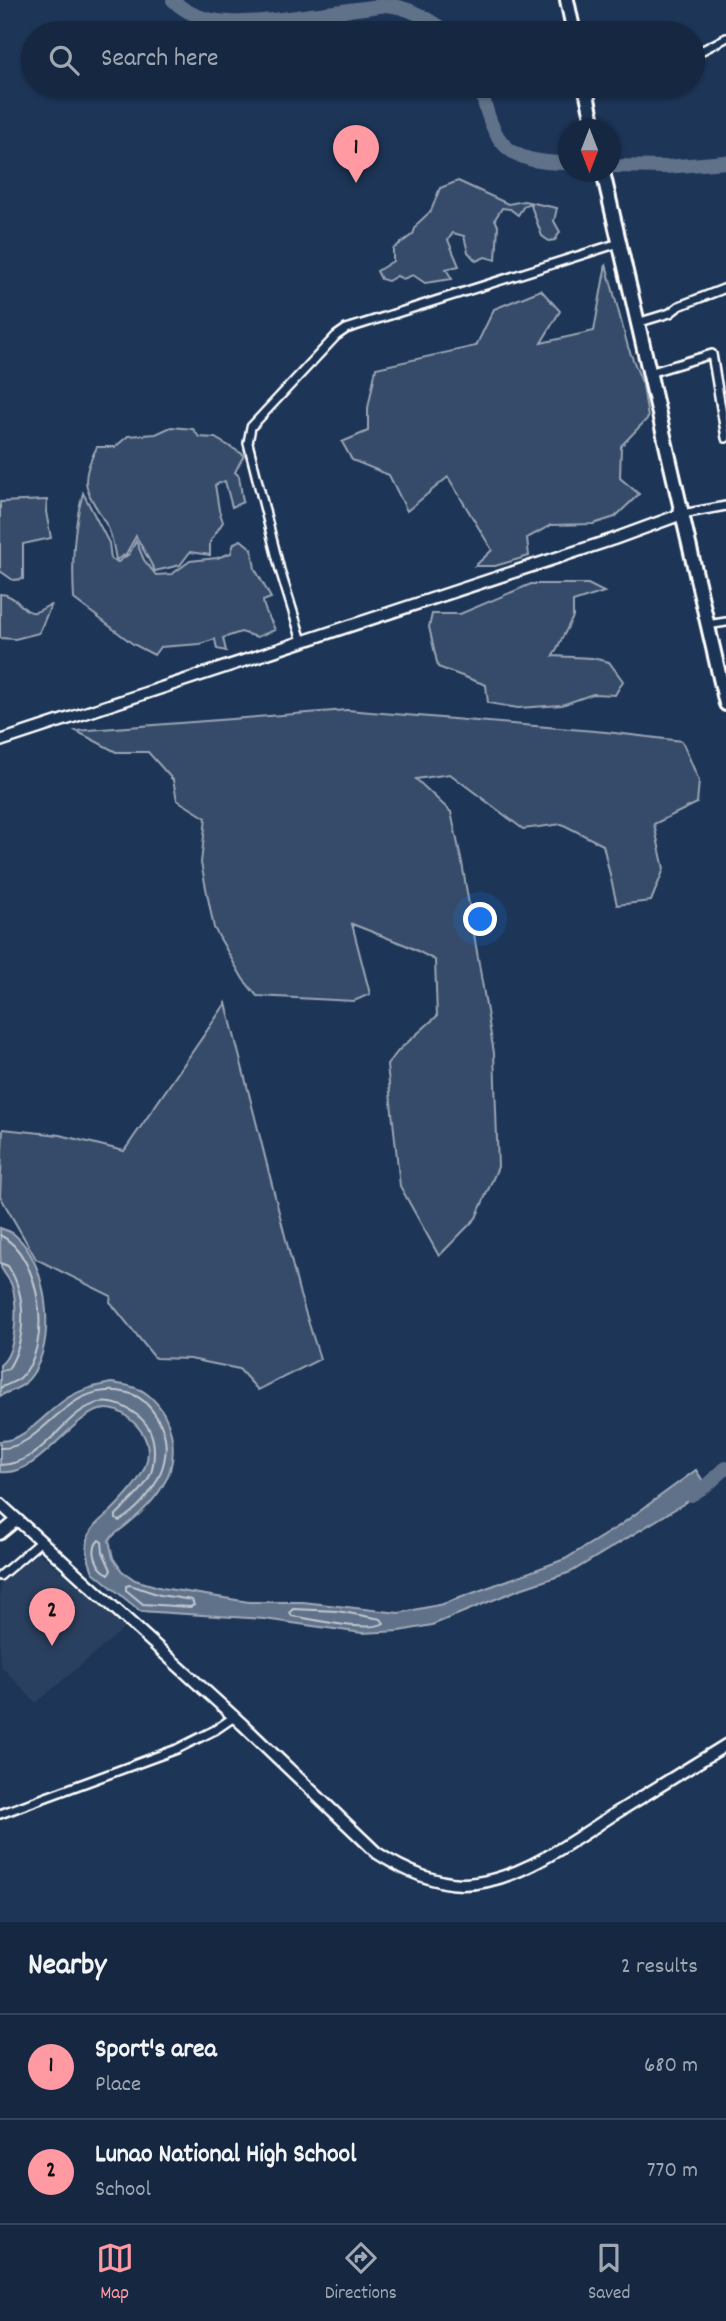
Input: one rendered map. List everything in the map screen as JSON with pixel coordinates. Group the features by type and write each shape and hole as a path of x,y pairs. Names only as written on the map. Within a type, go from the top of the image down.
{"highway":[{"path":"567,0 572,21"},
{"path":"588,98 593,119"},
{"path":"605,182 726,704"}],"street":[{"path":"705,49 726,38"},
{"path":"302,641 280,570 248,443 251,427 336,336 346,329 619,243"},
{"path":"637,323 673,312 679,306 726,288"},
{"path":"649,373 711,353 726,438"},
{"path":"0,741 614,539 682,514 726,506"},
{"path":"707,625 726,622"},
{"path":"0,1504 234,1717 377,1853 399,1867 419,1874 461,1884 502,1878 530,1864 726,1745"},
{"path":"0,1534 17,1520"},
{"path":"0,1576 41,1541"},
{"path":"0,1814 177,1749 234,1717"}],"shaded area":[{"path":"458,181 508,204 524,201 557,208 554,221 560,232 555,240 549,241 542,236 530,203 524,206 518,215 510,209 502,208 495,219 498,226 496,260 485,257 476,261 468,252 464,236 453,233 448,240 459,266 446,269 452,279 425,283 413,275 403,279 397,276 388,281 381,279 377,271 393,261 393,249 413,234 417,224 431,211 440,188"},
{"path":"606,264 628,347 643,385 648,418 621,446 620,478 639,494 615,517 593,524 551,525 527,538 529,556 495,566 475,566 492,550 448,477 407,511 389,475 352,460 342,442 368,431 368,408 376,368 476,346 494,309 541,290 560,311 541,343 594,331"},
{"path":"171,427 193,429 199,437 215,438 244,455 235,472 239,476 243,502 232,507 225,481 215,485 223,522 210,542 210,555 190,552 180,565 155,571 136,536 126,554 116,560 110,532 88,490 87,472 97,447 115,447 128,436 156,434"},
{"path":"83,493 109,543 111,559 118,562 129,554 136,541 144,560 156,575 172,574 190,561 217,558 231,553 234,543 241,540 252,549 255,569 271,598 263,601 275,630 257,637 241,632 223,638 226,651 217,649 215,639 200,644 160,647 154,655 133,644 74,599 74,545"},
{"path":"47,500 46,512 51,538 23,544 23,579 13,580 0,571 0,502"},
{"path":"531,584 588,584 604,592 573,602 573,617 553,656 592,658 609,662 623,681 615,695 593,694 562,705 518,708 488,703 486,685 438,667 429,627 432,614 460,614"},
{"path":"0,594 11,597 31,612 51,605 39,633 15,639 0,638"},
{"path":"347,710 682,741 699,781 697,803 654,824 664,869 651,901 617,905 603,845 562,824 523,829 450,774 416,779 451,812 494,1053 498,1167 476,1218 439,1256 400,1186 387,1065 399,1050 437,1016 435,960 408,946 352,924 370,994 354,1001 257,996 243,979 214,928 201,863 206,818 177,800 173,780 148,752 116,752 76,731"},
{"path":"226,1003 300,1295 320,1359 258,1390 239,1369 190,1359 155,1358 110,1302 111,1296 36,1259 0,1196 3,1129 60,1135 124,1151"},
{"path":"38,1552 126,1627 36,1703 0,1665 0,1584"}],"water":[{"path":"0,1228 15,1235 27,1248 36,1266 46,1308 46,1331 43,1352 35,1370 24,1384 0,1396 0,1365 6,1359 13,1340 15,1305 12,1286 1,1267"},
{"path":"111,1383 143,1391 156,1403 169,1425 173,1450 168,1476 143,1511 109,1540 113,1558 122,1571 135,1580 162,1588 249,1602 303,1602 399,1613 443,1604 565,1559 619,1526 696,1470 708,1489 571,1572 520,1589 432,1625 400,1631 362,1633 264,1619 140,1611 93,1572 87,1546 93,1528 131,1489 145,1465 148,1453 146,1441 139,1428 126,1416 110,1409 95,1412 80,1421 35,1461 18,1470 0,1472 0,1441 10,1440 28,1431 74,1394"}],"waterway":[{"path":"173,0 186,10 218,21"},
{"path":"262,21 386,5 412,11 430,21"},
{"path":"483,98 497,136 506,146 516,154 530,159 558,163"},
{"path":"621,166 666,167 726,162"},
{"path":"691,1495 726,1468"}],"place":[{"name":"Sport's area","path":"356,183"},
{"name":"Lunao National High School","path":"52,1646"}]}
